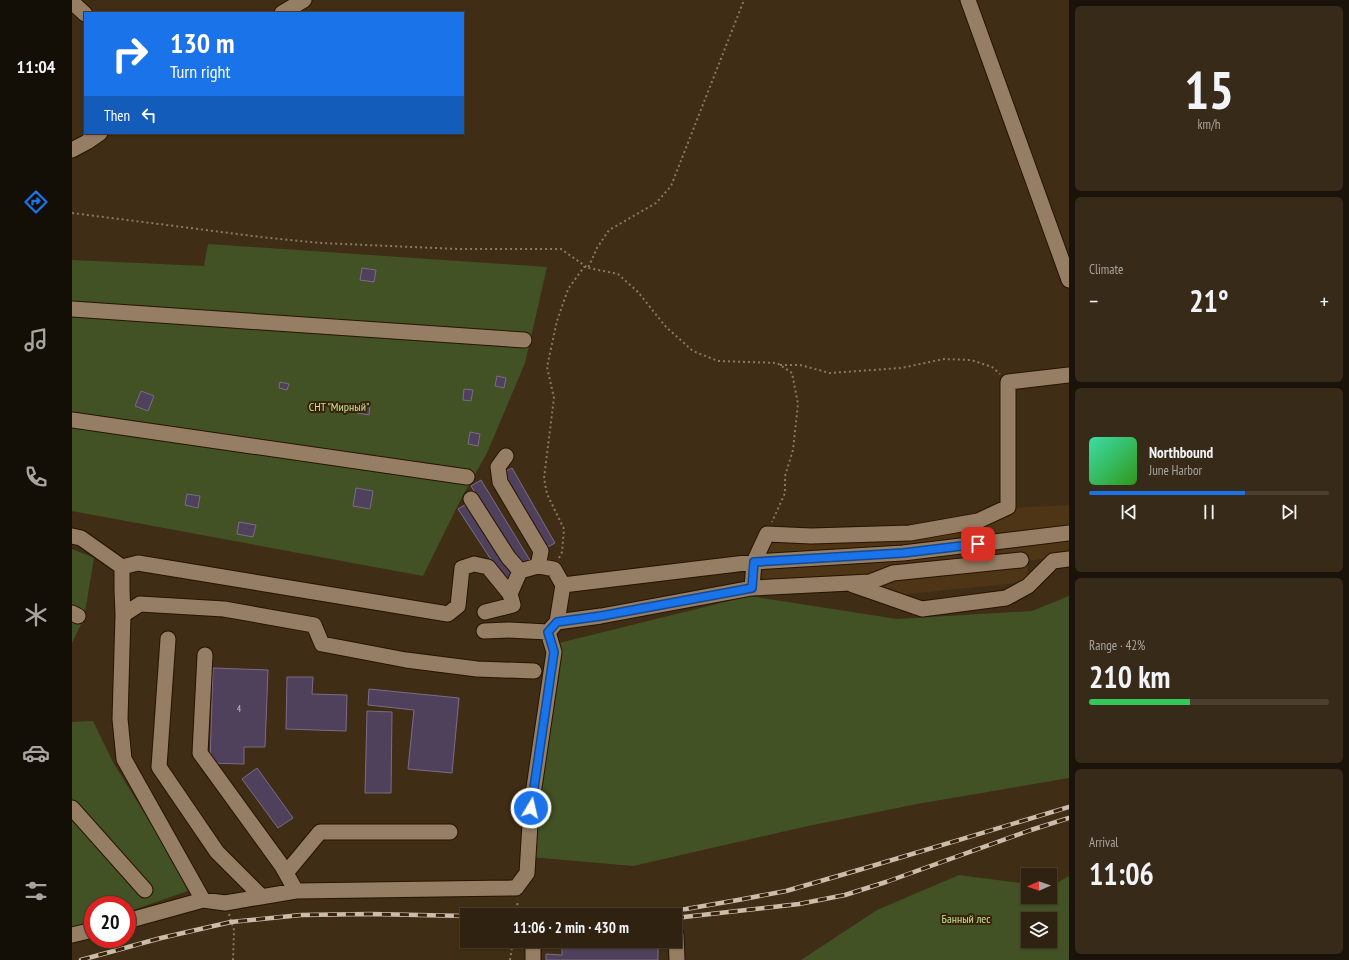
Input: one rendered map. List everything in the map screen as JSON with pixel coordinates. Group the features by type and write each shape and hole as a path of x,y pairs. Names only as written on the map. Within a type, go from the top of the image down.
{"street":[{"path":"284,12 304,0"},
{"path":"968,0 1069,280"},
{"path":"72,2 84,13"},
{"path":"72,150 99,134"},
{"path":"72,309 524,340"},
{"path":"752,588 754,562 767,534 811,536 910,533 978,521 1008,507 1008,382 1069,375"},
{"path":"72,420 467,477"},
{"path":"136,919 203,900 225,903 296,892 516,888 526,873 531,808 554,652 553,627 563,585 554,569 539,558 500,482 498,467 506,456"},
{"path":"471,500 508,557 520,571"},
{"path":"563,585 754,562 903,553 1069,533"},
{"path":"72,536 81,538 122,567 138,563 448,614 458,606 462,568 474,564 488,567 510,594 513,605 485,612"},
{"path":"510,594 520,571 539,558"},
{"path":"848,583 922,609 1006,598 1028,586 1053,561 1069,559"},
{"path":"484,631 553,627 601,616 752,588 870,582 893,573 1021,560"},
{"path":"122,567 123,615 120,719 124,759 203,900"},
{"path":"123,615 140,604 224,609 314,624 322,644 406,660 477,669 534,671"},
{"path":"168,639 159,767 218,852 262,897"},
{"path":"206,654 200,753 286,873 296,892"},
{"path":"72,808 145,890"},
{"path":"286,873 320,832 450,832"},
{"path":"72,935 84,932"},
{"path":"533,948 533,960"},
{"path":"677,948 677,960"}],"path":[{"path":"588,268 597,248 609,230 656,202 671,186 744,0"},
{"path":"72,213 261,237 321,243 458,249 561,249 588,268"},
{"path":"554,569 562,552 564,529 547,494 544,478 554,398 547,367 557,322 568,289 584,267 618,274 638,292 666,327 693,351 718,361 800,365 830,373 901,368 944,359 971,360 992,367 1008,382"},
{"path":"767,534 785,493 785,476 793,450 798,404 792,373 779,365"},
{"path":"225,903 234,930 233,960"},
{"path":"510,960 512,948"}],"shaded area":[{"path":"1069,505 1069,555 1028,561 1027,582 898,595 875,584 759,582 756,566 770,541 911,537 1013,508"}],"green space":[{"name":"СНТ \"Мирный\"","path":"208,244 547,267 525,363 487,453 462,497 423,576 72,511 72,260 204,266"},
{"path":"72,549 94,558 84,618 72,643"},
{"path":"749,596 897,619 1032,611 1069,596 1069,778 917,804 808,826 633,866 530,857 559,643"},
{"path":"93,721 114,764 166,848 188,891 136,909 136,896 84,896 84,926 72,931 72,722"},
{"name":"Банный лес","path":"959,875 1021,883 1021,904 1057,904 1057,883 1069,876 1069,960 801,960 877,910"}],"building":[{"path":"362,268 376,270 374,282 360,280"},
{"path":"497,376 506,378 504,388 495,386"},
{"path":"280,382 289,384 287,390 279,388"},
{"path":"464,389 473,390 471,401 463,400"},
{"path":"141,391 154,396 148,411 135,406"},
{"path":"359,403 370,405 369,415 357,413"},
{"path":"470,432 480,434 478,446 468,444"},
{"path":"512,468 555,543 544,549 501,474"},
{"path":"481,480 531,562 521,569 471,486"},
{"path":"356,488 373,491 370,509 353,506"},
{"path":"187,494 200,496 198,508 185,505"},
{"path":"468,503 515,576 505,581 458,509"},
{"path":"239,522 256,525 253,537 237,534"},
{"path":"213,668 268,670 265,747 244,747 244,764 210,763"},
{"path":"287,677 313,677 312,694 347,695 346,731 286,729"},
{"path":"369,689 459,698 452,773 408,769 414,710 368,705"},
{"path":"367,711 392,712 391,793 365,793"},
{"path":"257,768 293,818 278,828 242,779"},
{"path":"562,948 658,948 658,960 546,960 546,954 562,955"}],"railway":[{"path":"682,909 786,891 1069,807"},
{"path":"682,917 799,904 845,895 1069,818"},
{"path":"81,960 161,938 231,922 301,915 370,914 460,916"}],"route":[{"path":"531,808 554,652 548,632 557,622 601,616 752,588 754,562 903,553 978,544"}]}
